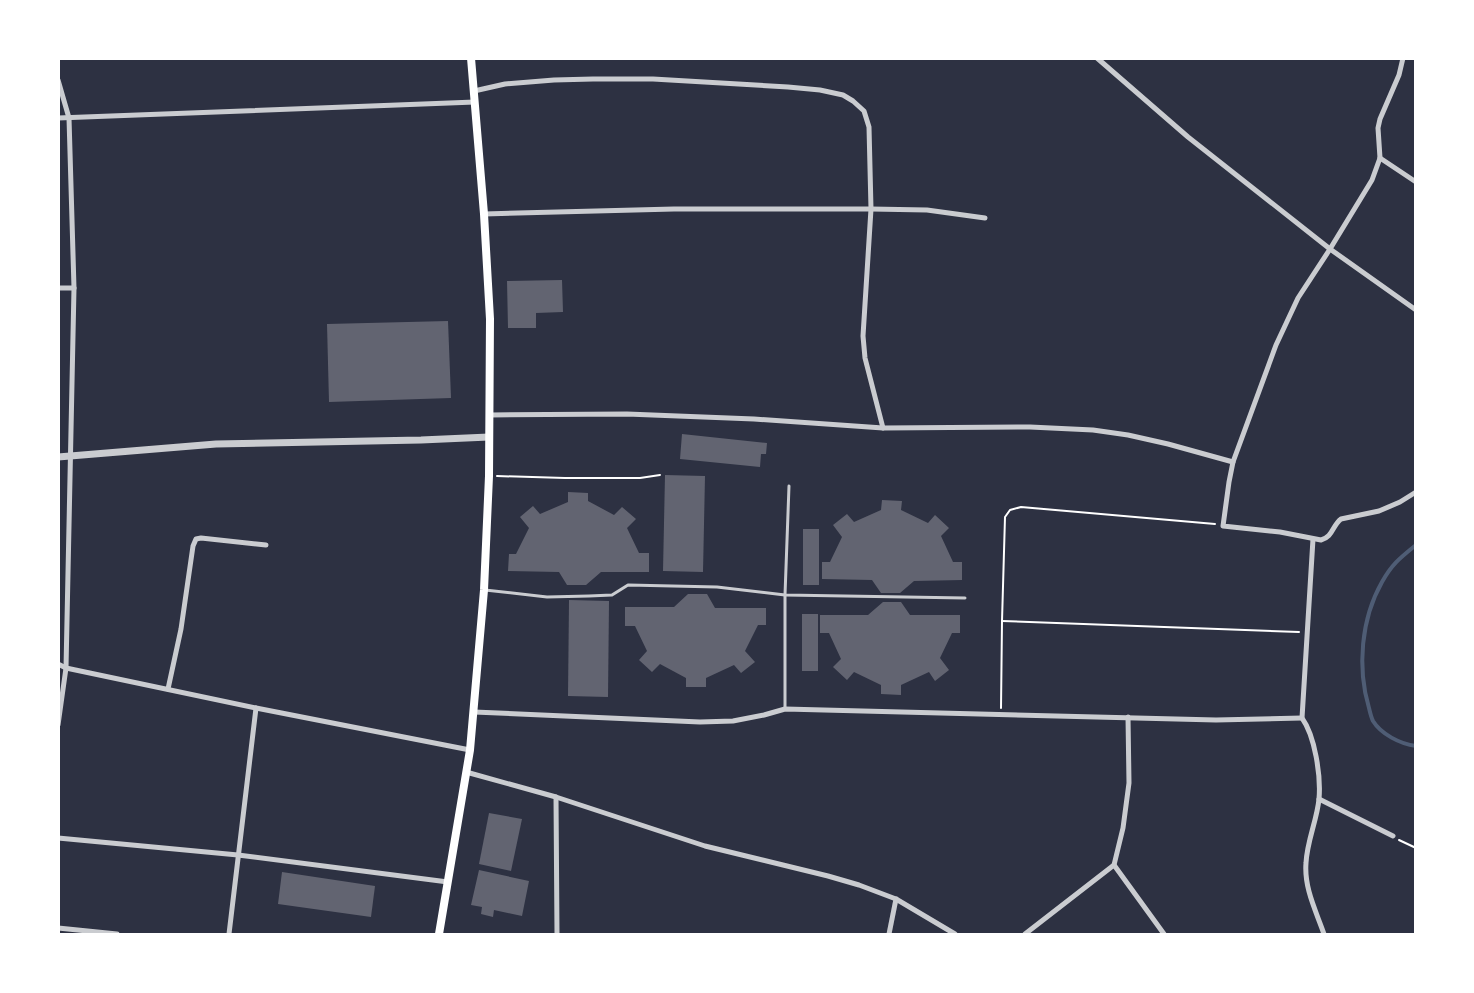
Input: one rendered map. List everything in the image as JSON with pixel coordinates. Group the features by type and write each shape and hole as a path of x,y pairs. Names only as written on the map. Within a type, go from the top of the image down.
{"main road":[{"path":"439,934 470,750 484,590 489,476 490,319 471,58"}],"street":[{"path":"1097,58 1188,137 1330,249 1416,310"},
{"path":"1402,58 1399,75 1380,119 1378,128 1380,158 1372,180 1298,298 1276,345 1233,462 1223,526 1280,532 1321,540 1326,538 1336,522 1341,519 1379,511 1401,502 1416,492"},
{"path":"474,91 505,84 543,81 593,78 633,79 820,90 843,95 854,101 864,111 869,127 870,209 863,336 883,428"},
{"path":"58,80 69,118 74,288 66,668 58,725"},
{"path":"58,118 475,102"},
{"path":"1380,158 1416,182"},
{"path":"484,214 674,209 870,209 927,210 986,218"},
{"path":"58,288 74,288"},
{"path":"490,415 627,414 754,419 883,428 1030,427 1093,430 1168,444 1233,462"},
{"path":"58,457 216,444 421,440 489,436"},
{"path":"168,689 196,539 266,545"},
{"path":"1312,539 1302,718 1312,738 1318,772 1319,799 1306,862 1306,879 1324,934"},
{"path":"58,664 66,668 256,708 470,750"},
{"path":"229,934 256,708"},
{"path":"474,712 700,722 733,721 785,710 1216,720 1302,718"},
{"path":"1025,934 1114,865 1123,828 1129,783 1128,717"},
{"path":"466,772 556,797 705,846 859,885 896,898 955,934"},
{"path":"556,797 557,934"},
{"path":"1319,799 1393,836"},
{"path":"58,838 238,855 448,882"},
{"path":"1114,865 1164,934"},
{"path":"889,934 896,898"},
{"path":"58,928 117,934"}],"lane":[{"path":"785,710 789,486"},
{"path":"484,590 548,597 589,596 612,595 628,585 717,587 786,595 965,598"}],"path":[{"path":"489,476 640,478 660,475"},
{"path":"1001,714 1005,517 1010,510 1021,507 1223,526"},
{"path":"1002,621 1306,632"},
{"path":"1393,836 1416,848"}],"building":[{"path":"562,280 563,312 536,313 536,328 508,328 507,281"},
{"path":"448,321 451,398 329,402 327,324"},
{"path":"682,434 767,443 766,454 761,454 760,467 680,459"},
{"path":"665,475 705,476 703,572 663,571"},
{"path":"568,492 588,493 588,501 614,515 622,507 636,519 627,528 639,553 649,553 649,572 601,572 586,585 567,585 559,572 508,571 509,554 516,554 529,528 520,517 533,506 540,514 568,502"},
{"path":"882,500 902,501 901,510 928,523 935,515 949,528 941,536 953,562 962,562 962,580 914,581 900,593 881,593 872,580 822,579 822,562 830,562 842,537 833,525 847,514 854,522 881,510"},
{"path":"803,529 819,529 819,585 803,585"},
{"path":"688,594 707,594 715,608 766,608 766,625 758,625 745,651 755,662 741,673 734,665 706,678 706,687 686,687 686,678 660,664 652,672 639,660 647,651 635,626 625,626 625,607 674,607"},
{"path":"569,600 609,601 608,697 568,696"},
{"path":"883,602 901,602 910,615 960,615 960,633 952,633 940,658 949,670 935,681 929,672 901,685 901,695 881,694 881,685 854,672 847,680 833,667 841,659 829,633 820,633 820,615 868,615"},
{"path":"802,614 818,614 818,671 802,671"},
{"path":"489,813 522,819 511,871 479,864"},
{"path":"479,870 529,881 522,916 494,910 493,917 481,914 482,907 471,905"},
{"path":"282,872 375,886 371,917 278,904"}],"waterway":[{"path":"1416,545 1393,566 1375,596 1365,628 1362,660 1365,693 1373,721 1392,738 1416,746"}]}
